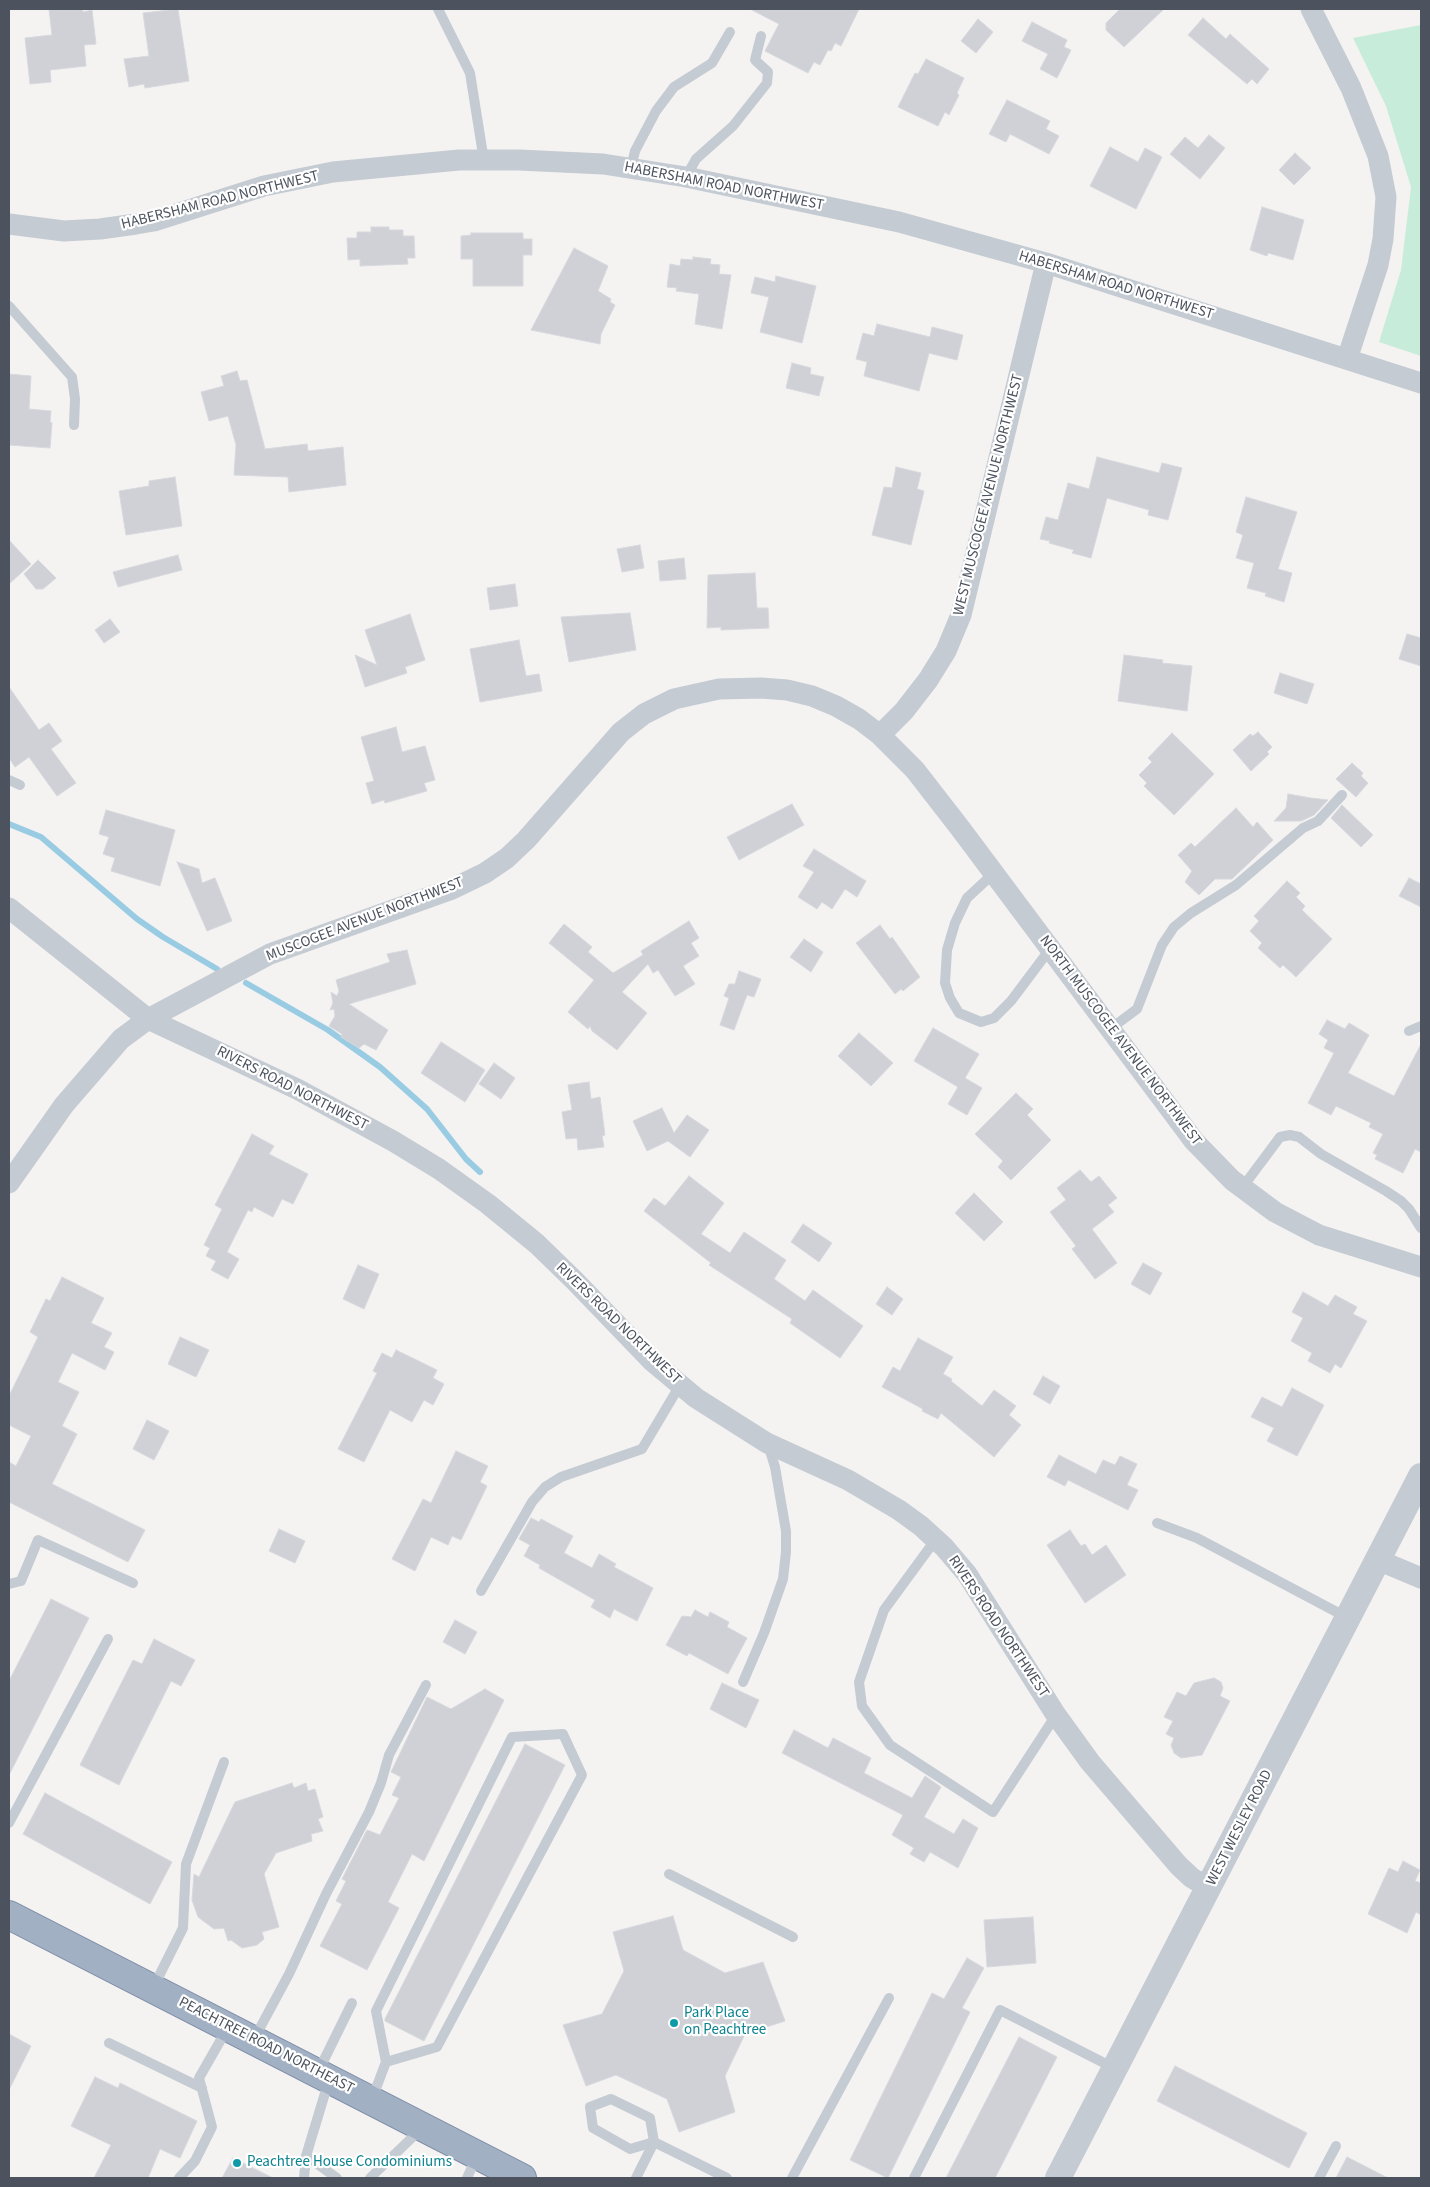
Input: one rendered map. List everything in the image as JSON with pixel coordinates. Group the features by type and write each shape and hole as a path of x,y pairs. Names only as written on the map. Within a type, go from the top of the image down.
{"highway":[{"name":"PEACHTREE ROAD NORTHEAST","path":"9,1915 423,2127 472,2167 522,2178"}],"street":[{"path":"1311,9 1351,88 1378,156 1386,197 1383,240 1378,265 1347,359"},
{"name":"HABERSHAM ROAD NORTHWEST","path":"9,224 64,231 100,230 154,221 264,186 333,172 459,160 602,164 686,177 898,222 1046,263 1421,383"},
{"name":"WEST MUSCOGEE AVENUE NORTHWEST","path":"880,735 904,711 928,680 946,651 961,615 1046,263"},
{"name":"MUSCOGEE AVENUE NORTHWEST","path":"9,1183 64,1105 121,1039 148,1018 270,954 452,889 485,873 507,858 526,840 621,732 644,714 674,699 719,689 761,688 787,690 812,696 836,706 859,719 880,735"},
{"name":"NORTH MUSCOGEE AVENUE NORTHWEST","path":"880,735 915,770 1194,1141 1232,1180 1275,1212 1319,1235 1421,1267"},
{"name":"RIVERS ROAD NORTHWEST","path":"9,908 148,1018 297,1089 393,1141 445,1173 488,1204 536,1244 576,1281 652,1361 696,1398 767,1444 848,1480 899,1510 921,1526 936,1539 967,1574 1056,1715 1090,1762 1179,1866 1192,1878 1210,1888"},
{"name":"WEST WESLEY ROAD","path":"1058,2178 1210,1888 1421,1476"},
{"path":"1378,1560 1421,1578"}],"lane":[{"path":"438,9 470,73 484,160"},
{"path":"631,168 634,151 656,111 674,87 712,63 730,32"},
{"path":"686,177 696,159 733,126 767,83 768,72 755,60 761,36"},
{"path":"9,306 72,377 76,399 74,425"},
{"path":"9,780 20,785"},
{"path":"1110,1029 1137,1009 1162,945 1174,927 1190,913 1236,885 1303,828 1318,821 1342,796"},
{"path":"994,873 967,898 955,923 947,950 945,983 950,998 959,1013 981,1022 994,1018 1012,1001 1050,949"},
{"path":"1409,1031 1421,1026"},
{"path":"1242,1188 1280,1137 1290,1135 1299,1137 1321,1154 1401,1201 1409,1209 1421,1228"},
{"path":"482,1591 532,1502 545,1487 561,1477 642,1450 680,1385"},
{"path":"743,1682 764,1633 783,1579 786,1552 786,1531 775,1466 767,1444"},
{"path":"1157,1523 1197,1538 1348,1618"},
{"path":"936,1539 884,1610 859,1682 862,1706 890,1745 993,1812 1056,1715"},
{"path":"9,1584 21,1581 38,1540 133,1583"},
{"path":"9,1823 108,1639"},
{"path":"254,2040 289,1974 326,1894 369,1812 382,1784 389,1755 426,1685"},
{"path":"372,2100 386,2062 376,2011 512,1737 563,1734 582,1774 437,2048 386,2062"},
{"path":"153,1989 183,1928 186,1864 224,1762"},
{"path":"669,1874 793,1937"},
{"path":"792,2178 889,1998"},
{"path":"304,2178 306,2156 324,2076 352,2003"},
{"path":"914,2178 1000,2010 1115,2068"},
{"path":"179,2178 195,2161 212,2128 199,2078 228,2027"},
{"path":"109,2043 202,2088"},
{"path":"636,2178 654,2142 650,2118 611,2099 590,2107 592,2128 630,2149 654,2142 728,2178"},
{"path":"370,2178 423,2127"},
{"path":"1320,2178 1336,2146"},
{"path":"306,2156 337,2178"}],"green space":[{"path":"1421,25 1421,356 1379,342 1401,270 1411,187 1386,106 1353,38"}],"building":[{"path":"49,9 82,9 83,12 92,10 96,44 84,45 86,66 50,70 51,82 30,84 25,38 52,35"},
{"path":"178,9 189,81 145,88 144,84 129,87 124,59 149,56 143,13"},
{"path":"750,9 859,9 841,46 835,43 831,51 828,50 820,65 814,62 808,73 765,51 779,24"},
{"path":"1120,9 1164,9 1124,47 1106,30 1106,23"},
{"path":"1203,18 1226,39 1230,34 1269,69 1257,84 1252,79 1247,84 1188,35"},
{"path":"978,19 993,32 976,53 961,41"},
{"path":"1032,22 1067,40 1064,47 1071,50 1057,78 1040,69 1048,54 1022,41"},
{"path":"926,59 964,78 957,93 959,95 949,115 945,112 938,126 898,107 915,73 918,74"},
{"path":"1007,100 1050,121 1046,129 1059,136 1049,154 1010,134 1006,142 989,134"},
{"path":"1209,135 1225,148 1200,179 1170,154 1185,137 1198,148"},
{"path":"1110,147 1138,162 1145,148 1162,157 1136,209 1090,186"},
{"path":"1295,153 1311,168 1294,185 1279,170"},
{"path":"1262,207 1304,220 1293,260 1268,253 1267,256 1250,250"},
{"path":"371,227 389,227 389,230 403,230 403,236 414,236 415,258 407,258 408,264 360,266 360,259 348,260 347,238 357,238 357,232 371,232"},
{"path":"471,233 523,233 523,239 532,239 532,255 523,255 523,286 473,286 473,259 461,259 461,236 471,235"},
{"path":"574,248 608,266 598,291 611,299 610,302 615,305 601,334 600,344 531,330"},
{"path":"693,257 711,259 710,264 720,265 719,274 731,275 722,329 695,324 699,294 676,291 677,288 667,287 670,264 680,266 681,259 693,260"},
{"path":"776,276 816,286 802,343 760,332 769,297 751,293 755,277 775,282"},
{"path":"877,324 930,337 932,327 963,335 957,360 929,353 919,391 864,376 867,362 856,359 863,333 874,336"},
{"path":"792,363 811,368 810,374 824,377 819,396 786,388"},
{"path":"237,371 240,381 247,380 265,449 307,444 308,451 343,447 346,485 289,492 288,477 234,475 236,445 228,416 209,421 201,392 224,386 221,376"},
{"path":"9,374 31,376 29,409 51,411 50,448 9,445"},
{"path":"1097,457 1159,473 1162,463 1182,468 1168,520 1148,515 1149,510 1107,498 1091,558 1072,553 1074,550 1040,539 1046,517 1058,520 1068,483 1089,489"},
{"path":"896,467 921,473 917,489 924,491 911,545 872,535 884,487 892,488"},
{"path":"175,477 182,526 126,535 119,491 149,486 149,481"},
{"path":"1246,497 1297,512 1278,569 1292,573 1284,602 1265,596 1266,593 1247,588 1254,563 1236,558 1243,535 1236,532"},
{"path":"9,540 31,564 9,584"},
{"path":"640,545 644,568 622,572 617,549"},
{"path":"178,555 182,570 118,587 113,572"},
{"path":"684,558 686,579 660,581 658,561"},
{"path":"38,560 56,578 43,589 36,589 24,574"},
{"path":"755,573 757,608 768,608 769,628 721,630 721,627 707,628 708,575"},
{"path":"515,584 518,606 490,610 487,588"},
{"path":"630,613 636,650 569,662 561,617"},
{"path":"410,614 425,660 405,667 407,673 365,687 355,655 377,665 365,630"},
{"path":"110,619 120,632 104,643 95,630"},
{"path":"1407,634 1421,638 1421,666 1399,659"},
{"path":"519,640 526,676 539,674 542,691 480,702 470,649"},
{"path":"1124,655 1163,660 1162,663 1192,666 1187,711 1118,701"},
{"path":"1280,673 1314,684 1307,704 1274,693"},
{"path":"9,687 39,730 49,723 62,741 51,749 76,783 57,796 29,757 15,767 9,758"},
{"path":"396,727 402,752 425,746 435,780 424,783 427,791 385,803 384,800 372,804 366,783 374,781 361,737"},
{"path":"1258,732 1272,747 1267,752 1269,754 1251,771 1233,750 1250,734 1253,736"},
{"path":"1172,733 1214,774 1174,815 1144,786 1147,783 1139,775 1152,762 1148,758"},
{"path":"1352,763 1363,773 1361,776 1368,783 1356,797 1336,779"},
{"path":"1288,794 1328,800 1314,815 1301,821 1274,821 1286,808"},
{"path":"792,804 804,825 739,860 727,837"},
{"path":"1342,805 1373,835 1361,847 1331,818"},
{"path":"1236,808 1253,827 1257,822 1273,840 1232,879 1215,879 1199,895 1185,882 1192,871 1178,855 1191,843 1195,847"},
{"path":"106,810 175,830 160,886 111,871 115,858 103,854 109,837 99,834"},
{"path":"814,849 866,881 857,897 845,889 832,909 822,902 817,909 798,897 814,872 803,866"},
{"path":"177,862 199,869 202,883 215,878 232,921 207,931"},
{"path":"1409,878 1421,884 1421,907 1399,896"},
{"path":"1287,881 1300,893 1296,897 1305,906 1302,910 1332,939 1296,977 1283,965 1280,968 1258,948 1262,943 1250,931 1259,921 1254,916"},
{"path":"689,921 699,938 691,943 699,956 683,966 695,984 675,996 658,970 653,973 648,964 622,992 647,1013 617,1050 592,1031 590,1026 588,1029 568,1012 594,980 549,943 564,924 592,947 588,952 613,973 643,955 641,951"},
{"path":"880,925 890,939 892,937 920,977 903,991 901,989 895,994 856,943"},
{"path":"804,939 823,952 811,972 790,957"},
{"path":"407,950 416,984 349,1004 388,1030 376,1050 364,1044 359,1048 341,1037 342,1034 329,1026 335,1016 334,1009 330,1010 333,1003 331,992 337,996 339,991 336,980 390,962 387,954"},
{"path":"739,971 761,979 754,997 747,995 734,1030 720,1025 729,998 724,996 729,984 735,984"},
{"path":"1327,1020 1345,1029 1349,1023 1369,1035 1348,1073 1394,1096 1421,1044 1421,1152 1415,1149 1403,1173 1375,1159 1377,1155 1373,1153 1383,1134 1369,1127 1371,1123 1336,1106 1331,1115 1308,1103 1334,1053 1324,1048 1328,1040 1319,1034"},
{"path":"933,1028 979,1054 965,1078 982,1088 967,1115 948,1104 958,1087 914,1061"},
{"path":"859,1033 893,1063 871,1086 838,1056"},
{"path":"441,1042 485,1070 465,1102 421,1073"},
{"path":"494,1063 515,1078 501,1099 479,1084"},
{"path":"589,1082 591,1099 600,1097 605,1135 602,1136 604,1147 578,1150 577,1138 566,1139 562,1112 572,1110 568,1085"},
{"path":"1016,1093 1033,1109 1027,1115 1051,1140 1011,1180 998,1167 1003,1161 975,1134"},
{"path":"662,1108 674,1133 687,1115 709,1130 690,1157 668,1141 647,1151 633,1121"},
{"path":"252,1134 274,1146 269,1154 308,1174 293,1204 282,1199 273,1217 254,1207 252,1212 248,1210 227,1252 239,1259 228,1279 211,1270 216,1261 206,1256 210,1248 204,1245 222,1209 215,1205"},
{"path":"1080,1170 1091,1182 1099,1176 1117,1198 1108,1205 1114,1212 1092,1229 1117,1263 1095,1279 1072,1249 1076,1246 1050,1212 1066,1200 1057,1188"},
{"path":"689,1176 724,1203 701,1234 730,1253 744,1232 786,1260 774,1279 805,1301 813,1290 863,1326 840,1358 790,1323 792,1319 709,1265 711,1263 644,1211 654,1198 665,1206"},
{"path":"974,1193 1003,1222 984,1241 955,1213"},
{"path":"803,1224 832,1243 819,1262 791,1242"},
{"path":"1143,1263 1162,1273 1150,1295 1131,1284"},
{"path":"358,1265 379,1274 364,1309 343,1299"},
{"path":"62,1277 104,1298 91,1323 112,1333 104,1347 114,1352 105,1370 72,1353 58,1382 79,1392 62,1426 77,1434 52,1484 145,1530 128,1562 9,1502 9,1462 16,1466 31,1436 9,1425 9,1396 38,1337 30,1332 46,1299 50,1301"},
{"path":"887,1287 903,1299 892,1315 876,1304"},
{"path":"1303,1292 1328,1306 1335,1295 1357,1307 1353,1314 1367,1321 1341,1368 1335,1364 1330,1373 1308,1361 1312,1353 1291,1341 1303,1318 1292,1312"},
{"path":"180,1337 209,1350 196,1377 168,1364"},
{"path":"918,1338 953,1357 943,1374 952,1379 951,1381 982,1406 994,1390 1016,1406 1009,1415 1021,1425 994,1457 941,1413 938,1419 882,1387 893,1367 900,1371"},
{"path":"396,1350 437,1370 433,1378 444,1384 433,1405 424,1400 412,1422 390,1410 364,1462 338,1449 377,1373 373,1371 382,1353 392,1358"},
{"path":"1043,1376 1060,1386 1050,1404 1033,1394"},
{"path":"1292,1388 1324,1405 1297,1456 1267,1441 1274,1428 1251,1417 1262,1397 1282,1407"},
{"path":"147,1420 169,1431 154,1460 133,1449"},
{"path":"456,1451 488,1466 480,1482 487,1486 461,1540 452,1536 448,1545 431,1537 415,1571 392,1559 423,1499 431,1503"},
{"path":"1059,1455 1096,1474 1103,1460 1115,1465 1120,1456 1137,1464 1127,1485 1138,1490 1128,1510 1068,1480 1065,1486 1047,1477"},
{"path":"531,1518 539,1522 541,1519 573,1536 564,1553 592,1568 599,1554 616,1564 614,1567 653,1588 637,1621 614,1609 610,1618 591,1607 595,1600 539,1568 540,1565 524,1556 530,1545 519,1539"},
{"path":"279,1529 305,1541 295,1563 269,1551"},
{"path":"1070,1530 1081,1546 1085,1544 1092,1555 1106,1545 1126,1575 1085,1603 1047,1545"},
{"path":"51,1599 89,1618 9,1775 9,1681"},
{"path":"695,1610 708,1617 710,1612 729,1622 727,1627 747,1638 728,1674 689,1653 687,1656 666,1645 682,1616 691,1617"},
{"path":"455,1620 477,1632 465,1654 443,1642"},
{"path":"154,1639 195,1660 181,1686 171,1681 119,1785 80,1765 133,1660 142,1664"},
{"path":"1214,1678 1221,1682 1223,1688 1220,1696 1230,1701 1202,1755 1181,1758 1174,1753 1171,1745 1174,1738 1166,1734 1173,1721 1164,1717 1177,1692 1186,1696 1194,1683"},
{"path":"722,1683 759,1700 746,1728 710,1709"},
{"path":"485,1689 504,1700 424,1861 412,1854 388,1902 399,1908 367,1970 320,1946 342,1904 336,1901 346,1881 342,1879 367,1830 380,1835 399,1798 392,1795 401,1777 391,1772 427,1697 451,1709"},
{"path":"794,1730 828,1748 833,1738 871,1758 864,1773 912,1798 925,1776 941,1787 924,1817 954,1834 963,1819 978,1828 958,1868 930,1852 924,1862 910,1854 914,1848 892,1835 903,1815 782,1753"},
{"path":"525,1744 565,1765 424,2041 385,2021 385,2019"},
{"path":"292,1783 294,1788 306,1783 308,1791 315,1789 323,1817 318,1819 323,1831 311,1834 312,1841 276,1853 264,1874 279,1927 262,1932 264,1939 257,1945 242,1948 231,1940 228,1941 224,1928 214,1929 198,1917 192,1900 194,1874 199,1877 235,1802"},
{"path":"45,1793 172,1862 150,1904 23,1834"},
{"path":"1403,1861 1420,1870 1415,1881 1421,1883 1421,1915 1416,1912 1407,1933 1368,1914 1389,1868 1398,1872"},
{"name":"Park Place on Peachtree","path":"673,1916 683,1950 725,1973 763,1962 785,2021 745,2034 725,2076 735,2112 679,2132 667,2099 616,2075 586,2086 563,2025 602,2014 624,1971 613,1932"},
{"path":"1033,1917 1036,1963 987,1967 984,1920"},
{"path":"967,1958 984,1968 962,2008 970,2012 888,2178 850,2160 932,1993 944,1999"},
{"path":"9,2034 31,2046 9,2090"},
{"path":"1019,2037 1057,2057 995,2178 946,2178"},
{"path":"1175,2066 1307,2133 1289,2168 1157,2101"},
{"path":"95,2077 118,2088 120,2083 197,2121 180,2158 160,2149 148,2178 94,2178 111,2145 71,2126"},
{"path":"1347,2157 1388,2178 1336,2178"},
{"name":"Peachtree House Condominiums","path":"233,2158 273,2178 222,2178"}],"waterway":[{"path":"9,824 41,837 137,919 217,969"},
{"path":"246,983 328,1030 380,1067 427,1109 466,1159 480,1172"}],"place":[{"name":"Park Place on Peachtree","path":"674,2023"},
{"name":"Peachtree House Condominiums","path":"237,2163"}]}
